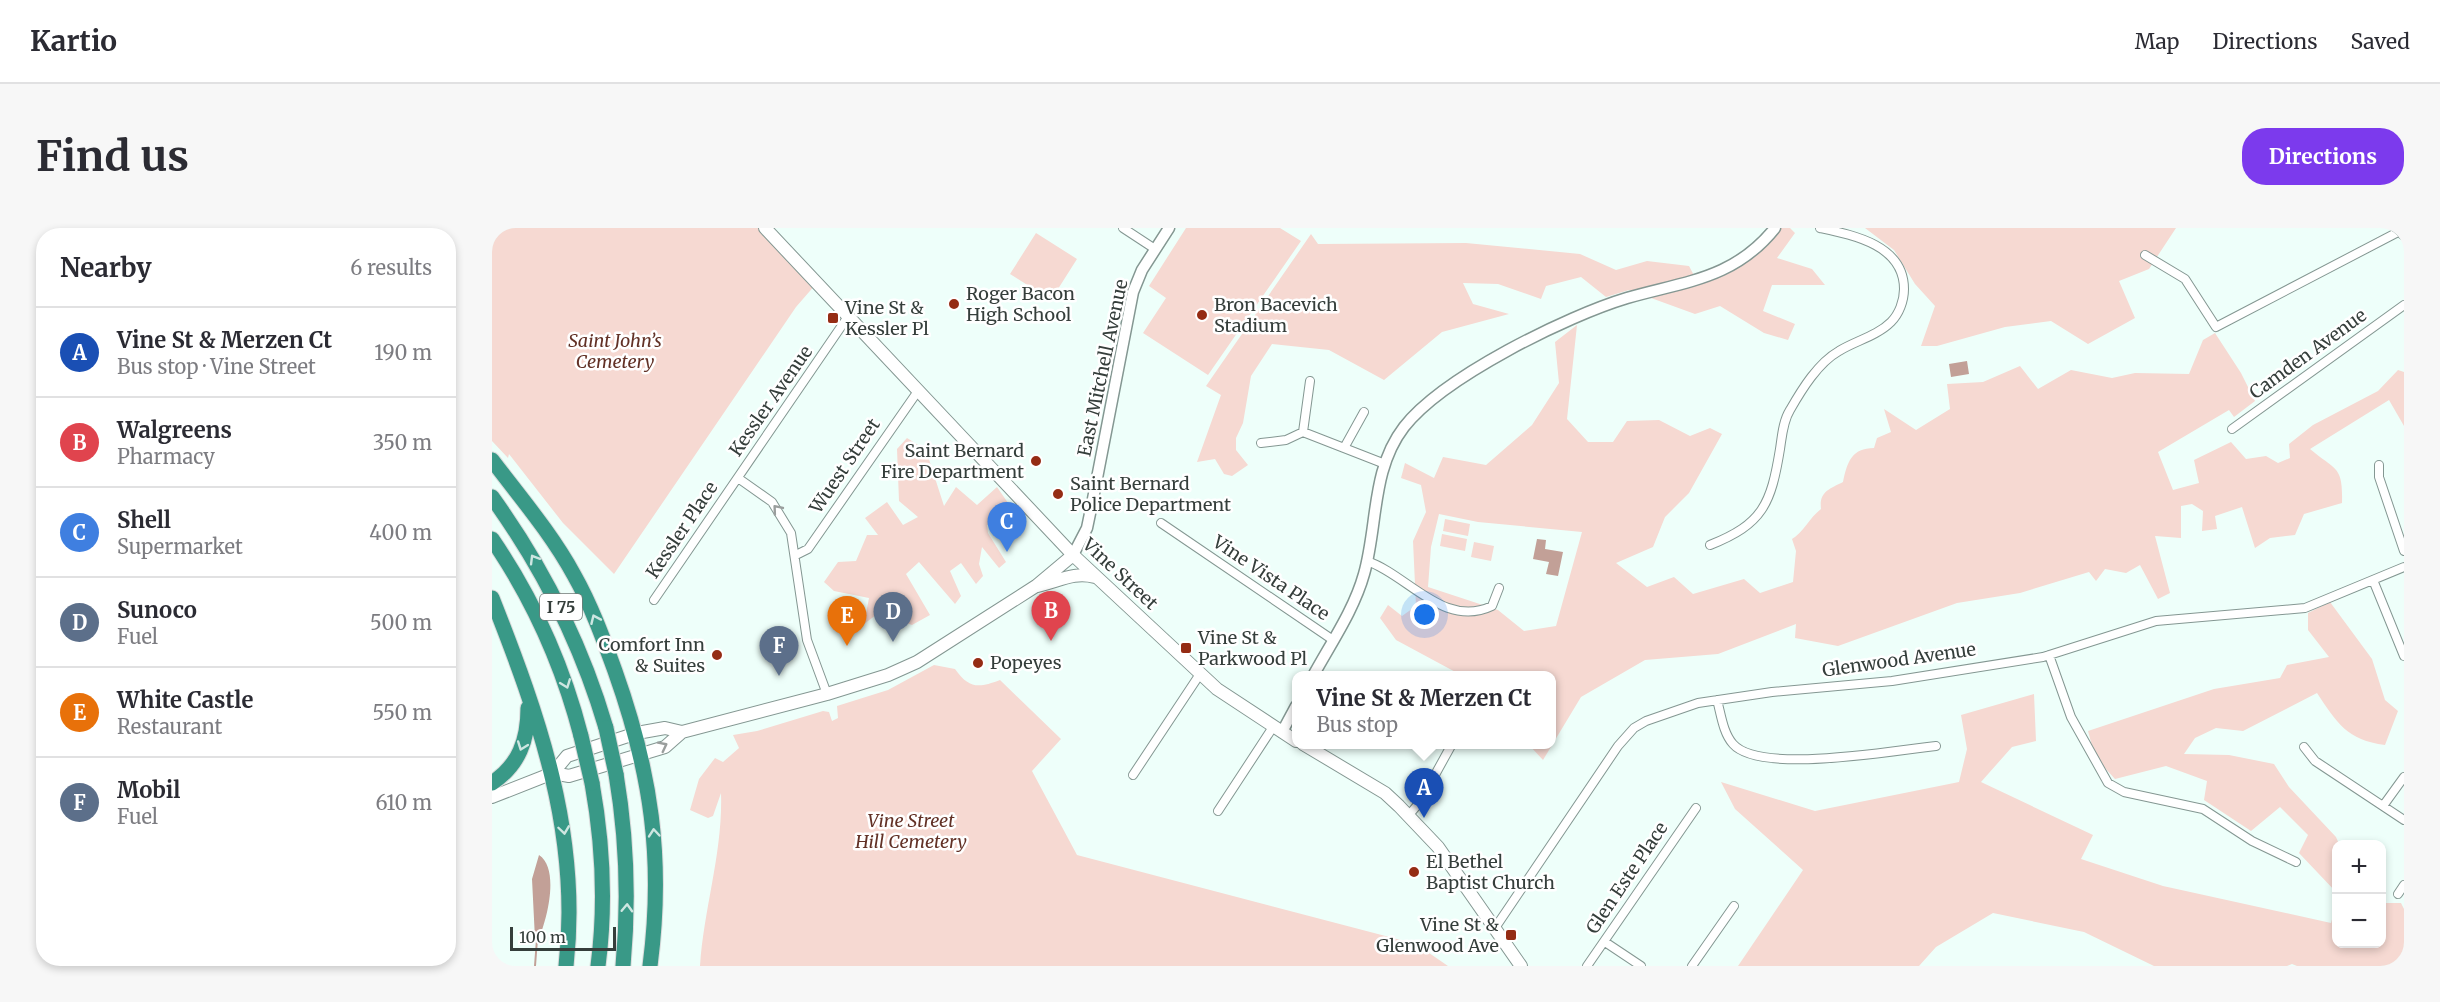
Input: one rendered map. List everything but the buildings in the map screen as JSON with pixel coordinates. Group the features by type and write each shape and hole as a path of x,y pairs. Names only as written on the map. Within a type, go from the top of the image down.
{"highway":[{"path":"492,460 544,527 574,574 598,626 637,733 653,815 656,853 656,891 650,966"},
{"name":"I 75","path":"492,497 532,556 566,618 591,678 606,728 616,774 627,864 628,904 623,966"},
{"name":"I 75","path":"492,539 542,625 570,695 581,736 597,814 603,882 598,966"},
{"path":"492,598 553,772 565,831 569,912 566,966"},
{"path":"492,783 512,768 525,741 528,696"}],"main road":[{"name":"Vine Street","path":"768,229 847,318 1073,555 1200,674 1292,738"},
{"path":"553,772 569,776 665,747 682,732 827,694 888,675 917,662 1036,586 1073,555"},
{"path":"1036,586 1056,583 1072,574 1096,577"},
{"path":"492,797 553,772 567,756 637,733 665,728 682,732"},
{"path":"1311,749 1385,793 1438,847 1521,966"}],"street":[{"path":"1123,228 1155,249"},
{"name":"East Mitchell Avenue","path":"1073,555 1084,534 1092,504 1133,292 1142,270 1169,228"},
{"path":"1315,671 1356,595 1367,561 1375,504 1385,464 1400,433 1419,411 1471,373 1578,316 1627,298 1697,281 1734,266 1760,246 1775,228"},
{"path":"1710,545 1735,535 1748,525 1768,501 1774,485 1788,411 1817,371 1839,350 1888,325 1901,306 1904,296 1903,277 1889,255 1864,239 1820,228"},
{"path":"2145,255 2185,279 2216,327 2401,231"},
{"name":"Camden Avenue","path":"2232,429 2404,305"},
{"name":"Kessler Avenue","path":"827,694 807,640 791,532 778,510 738,478 847,318"},
{"path":"1303,432 1310,381"},
{"name":"Wuest Street","path":"796,555 808,549 918,391"},
{"path":"1344,448 1364,412"},
{"path":"1261,443 1286,440 1303,432 1385,464"},
{"path":"2379,465 2379,477 2404,551"},
{"name":"Kessler Place","path":"654,600 738,478"},
{"name":"Vine Vista Place","path":"1161,523 1333,640"},
{"path":"1367,561 1391,572 1432,602 1450,608 1484,609 1492,606 1499,588"},
{"name":"Glenwood Avenue","path":"1495,928 1627,735 1634,728 1660,714 1717,700 1772,692 1892,681 2049,655 2156,621 2305,608 2404,567"},
{"path":"2373,580 2404,656"},
{"path":"2049,655 2072,717 2108,783 2124,792 2203,809 2252,841 2296,862"},
{"path":"1133,775 1200,674"},
{"path":"1717,700 1728,737 1739,750 1750,754 1810,760 1936,746"},
{"path":"1218,811 1292,711"},
{"path":"2304,747 2314,761 2404,820"},
{"path":"1408,816 1420,802 1449,749"},
{"path":"2383,806 2404,777"},
{"name":"Glen Este Place","path":"1587,966 1696,808"},
{"path":"2398,894 2404,885"},
{"path":"1692,966 1734,906"},
{"path":"1605,942 1641,966"}],"green space":[{"name":"Saint John’s Cemetery","path":"492,228 765,228 816,284 796,307 614,574 563,523 509,454 508,458 492,441"},
{"name":"Bron Bacevich Stadium","path":"1186,228 1280,228 1301,241 1208,375 1143,333 1166,298 1149,286"},
{"path":"1775,228 1790,228 1795,233 1777,258 1812,269 1825,285 1772,285 1763,311 1795,324 1788,340 1764,333 1720,306 1695,314 1629,290 1606,297 1581,277 1546,286 1541,299 1498,284 1463,283 1473,304 1509,314 1442,332 1384,380 1329,350 1272,344 1251,376 1243,423 1236,438 1236,450 1248,465 1232,476 1224,474 1215,459 1197,462 1221,395 1206,386 1311,234 1318,244 1466,243 1580,254 1616,270 1647,261 1689,266 1697,281 1719,273"},
{"path":"1865,228 2176,228 2149,269 2119,281 2135,318 2088,344 2051,321 2005,327 1937,346 1921,346 1935,306 1915,284 1894,250"},
{"path":"1036,233 1077,259 1051,300 1010,274"},
{"path":"1577,325 1567,419 1588,442 1613,442 1627,421 1659,420 1690,436 1710,428 1722,434 1689,493 1665,517 1653,547 1616,563 1647,587 1674,577 1693,594 1744,579 1760,593 1793,582 1796,551 1792,539 1821,509 1823,495 1843,482 1846,468 1856,453 1860,450 1874,448 1877,438 1891,432 1884,409 1916,430 1950,409 1947,384 1983,382 2020,366 2038,389 2071,370 2112,378 2135,373 2189,374 2203,340 2215,333 2241,373 2255,401 2234,417 2229,410 2158,452 2173,490 2199,483 2194,460 2231,442 2246,459 2266,456 2278,463 2290,458 2289,444 2313,425 2378,391 2398,370 2404,372 2404,426 2389,400 2310,449 2332,466 2339,475 2342,503 2304,514 2295,535 2270,538 2255,548 2242,507 2215,516 2217,529 2202,531 2203,511 2192,504 2181,506 2181,538 2155,536 2170,593 2158,599 2140,565 2126,573 2105,569 2096,581 2089,572 2020,593 1957,603 1838,646 1795,638 1796,624 1718,654 1645,660 1581,697 1556,738 1556,671 1454,671 1396,640 1380,618 1388,605 1402,616 1416,606 1413,541 1426,512 1421,485 1401,478 1405,463 1434,478 1443,457 1486,465 1532,425 1559,383 1555,342","holes":["1439,514 1478,522 1582,532 1556,626 1524,631 1498,610 1428,587 1431,547"]},
{"path":"907,438 926,450 944,506 956,487 977,505 997,487 1015,513 987,525 988,533 1006,562 999,568 982,547 979,564 983,576 976,584 961,563 950,571 961,596 955,604 919,562 906,574 930,615 912,625 898,620 888,606 864,624 869,598 834,591 824,582 838,562 856,561 867,535 878,535 865,518 887,502 903,525 918,517 899,501 897,449"},
{"path":"1445,519 1470,524 1468,536 1443,531"},
{"path":"1442,534 1467,539 1465,551 1440,546"},
{"path":"1474,542 1494,546 1491,561 1471,557"},
{"path":"2330,602 2372,659 2385,700 2398,711 2385,745 2361,739 2344,728 2317,693 2243,731 2216,728 2195,738 2184,754 2229,755 2274,764 2289,787 2336,837 2337,840 2332,840 2332,888 2299,853 2308,835 2280,807 2251,831 2204,800 2207,781 2166,766 2115,779 2095,757 2088,731 2214,689 2280,678 2287,665 2329,657 2308,630 2308,613"},
{"name":"Vine Street Hill Cemetery","path":"934,665 955,669 965,680 975,685 1000,680 1061,739 1032,771 1077,855 1416,944 1448,966 700,966 719,837 721,793 713,816 708,818 690,810 699,779 715,758 723,762 739,748 733,735 757,731 823,711 829,712 832,721 838,718 837,706 888,690"},
{"path":"2034,694 2036,741 2012,747 1981,782 2093,835 2081,859 2163,886 2331,923 2332,919 2332,948 2386,948 2386,903 2401,903 2404,909 2404,966 2297,966 2292,964 2287,966 2154,966 2084,932 1993,913 1936,947 1919,966 1738,966 1803,870 1735,809 1721,782 1815,811 1959,782 1967,749 1961,715"},
{"path":"1533,749 1550,749 1543,760"}],"shaded area":[{"path":"1967,361 1969,374 1951,377 1949,364"},
{"path":"1537,539 1546,540 1545,549 1563,552 1558,576 1546,574 1549,562 1533,559"},
{"path":"539,855 549,871 550,895 542,930 539,938 535,939 532,879"}],"waterway":[{"path":"535,966 537,939"}],"place":[{"name":"Roger Bacon High School","path":"954,304"},
{"name":"Bron Bacevich Stadium","path":"1202,315"},
{"name":"Vine St & Kessler Pl","path":"833,318"},
{"name":"Saint Bernard Fire Department","path":"1036,461"},
{"name":"Saint Bernard Police Department","path":"1058,494"},
{"name":"Shell","path":"1007,552"},
{"name":"Walgreens","path":"1051,641"},
{"name":"Sunoco","path":"893,642"},
{"name":"White Castle","path":"847,646"},
{"name":"Vine St & Parkwood Pl","path":"1186,648"},
{"name":"Comfort Inn & Suites","path":"717,655"},
{"name":"Popeyes","path":"978,663"},
{"name":"Mobil","path":"779,676"},
{"name":"Vine St & Merzen Ct","path":"1424,818"},
{"name":"El Bethel Baptist Church","path":"1414,872"},
{"name":"Vine St & Glenwood Ave","path":"1511,935"}]}
